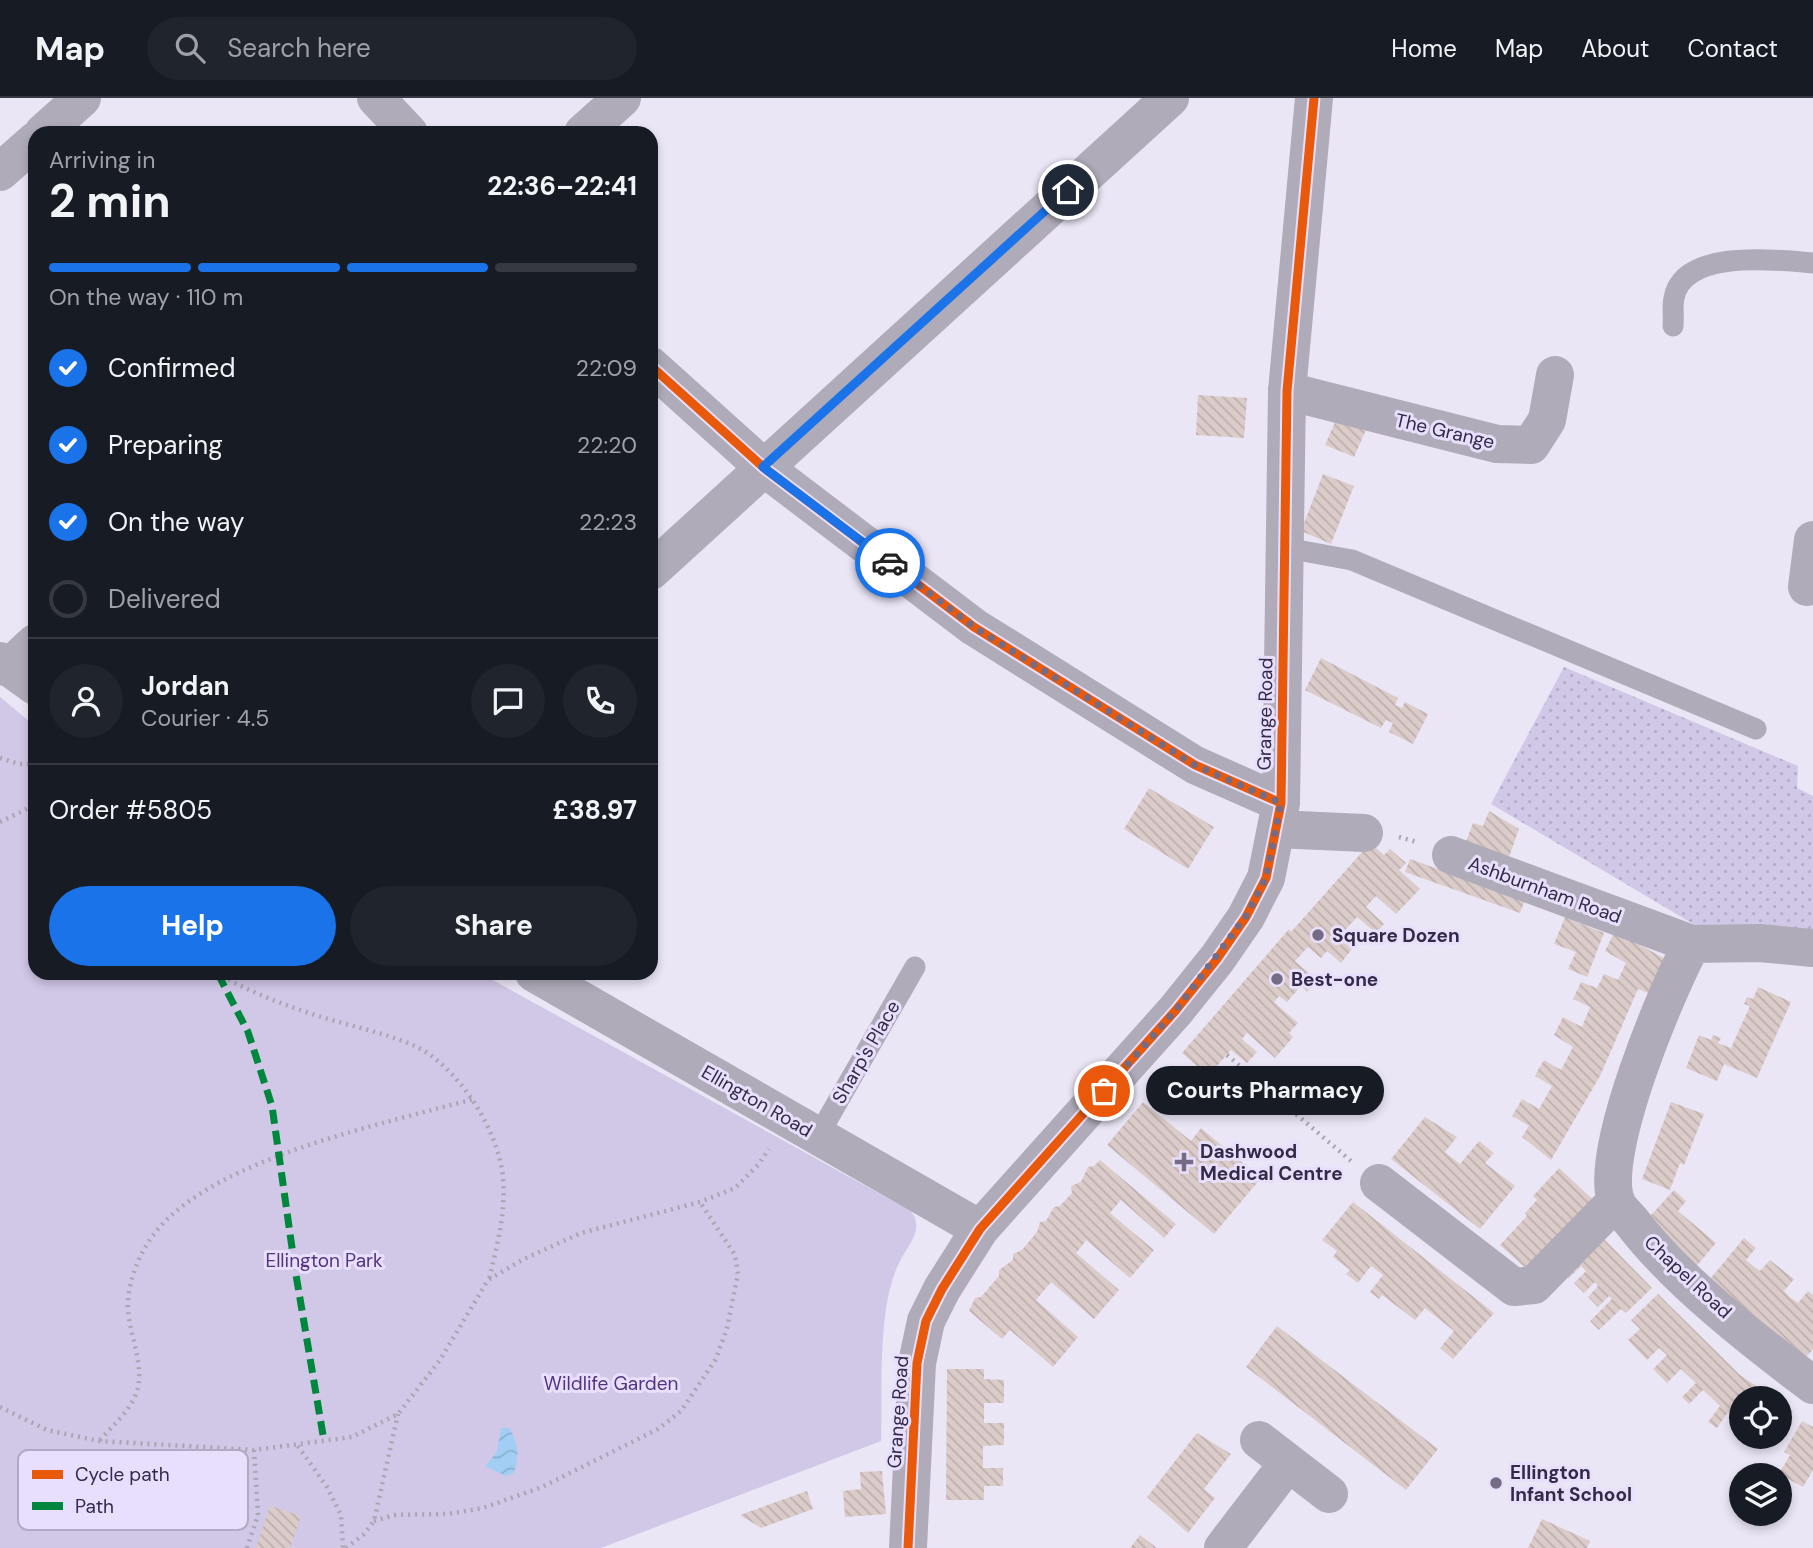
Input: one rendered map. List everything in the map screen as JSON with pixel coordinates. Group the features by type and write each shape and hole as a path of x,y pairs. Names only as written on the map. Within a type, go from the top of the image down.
{"street":[{"path":"51,126 82,98"},
{"path":"376,98 402,126"},
{"path":"591,126 622,98"},
{"path":"658,565 1170,98"},
{"name":"Grange Road","path":"908,1548 917,1363 926,1321 942,1289 980,1229 1176,1010 1217,959 1246,916 1266,878 1279,816 1287,391 1314,98"},
{"path":"0,172 28,147"},
{"path":"658,372 763,467 974,627 1279,816 1364,833"},
{"name":"The Grange","path":"1287,391 1497,444 1531,445 1547,420 1555,375"},
{"path":"1807,587 1813,540"},
{"name":"Ashburnham Road","path":"1451,855 1692,944 1759,943 1813,948"},
{"path":"1379,1183 1514,1287 1534,1285 1616,1201 1614,1167 1623,1123 1672,980 1692,944"},
{"name":"Ellington Road","path":"546,980 980,1229"},
{"name":"Chapel Road","path":"1616,1201 1646,1241 1696,1287 1813,1385"},
{"path":"1223,1548 1273,1452 1329,1494"}],"lane":[{"path":"1673,326 1674,297 1682,281 1715,263 1740,258 1813,263"},
{"path":"1286,548 1352,560 1756,729"},
{"name":"Sharp's Place","path":"802,1127 915,967"}],"path":[{"path":"0,758 28,764"},
{"path":"0,822 28,808"},
{"path":"0,1407 47,1430 99,1441 254,1450 352,1437 398,1413 440,1360 488,1280 496,1249 503,1177 487,1125 474,1099 444,1066 417,1047 247,991 228,980"},
{"path":"1227,1055 1379,1183"},
{"path":"99,1441 125,1412 136,1394 139,1373 128,1322 132,1280 140,1256 154,1234 174,1212 231,1177 278,1157 357,1130 474,1099"},
{"path":"488,1280 524,1259 581,1233 699,1202 734,1188 802,1127"},
{"path":"374,1521 394,1515 448,1514 495,1504 577,1469 658,1429 681,1411 716,1359 727,1328 738,1274 735,1255 699,1202"},
{"path":"297,1446 321,1476 341,1515 344,1548 364,1534 374,1521 398,1413"},
{"path":"247,1548 258,1515 254,1450"}],"green space":[{"path":"1564,667 1798,766 1797,788 1813,796 1813,936 1705,931 1491,804"},
{"name":"Ellington Park","path":"0,697 28,720 28,980 493,980 911,1211 915,1217 916,1229 893,1278 884,1323 881,1441 601,1548 0,1548"}],"water":[{"path":"501,1428 509,1428 517,1450 514,1473 506,1476 485,1466 497,1452"}],"building":[{"path":"1198,395 1247,398 1244,438 1196,435"},
{"path":"1339,413 1368,425 1354,457 1325,445"},
{"path":"1323,474 1354,486 1331,544 1301,531"},
{"path":"1321,658 1398,698 1395,705 1402,708 1405,702 1428,714 1413,744 1389,732 1393,723 1386,720 1381,728 1305,690"},
{"path":"1149,788 1214,827 1188,869 1124,829"},
{"path":"1489,811 1519,829 1504,871 1461,855 1473,823 1483,826"},
{"path":"1370,843 1384,855 1390,849 1406,863 1399,870 1420,889 1396,914 1376,896 1366,907 1384,924 1376,933 1357,917 1339,937 1352,949 1341,963 1327,951 1321,958 1308,947 1295,961 1317,980 1307,992 1301,986 1287,1002 1279,996 1274,1002 1298,1023 1289,1033 1293,1037 1275,1058 1247,1033 1242,1039 1257,1052 1247,1063 1231,1050 1208,1076 1182,1053 1289,929 1291,932"},
{"path":"1410,859 1525,900 1520,913 1405,872"},
{"path":"1565,917 1604,933 1587,977 1568,969 1576,952 1554,944"},
{"path":"1615,931 1669,961 1653,995 1638,989 1600,1076 1551,1160 1522,1137 1529,1126 1512,1116 1522,1099 1539,1109 1552,1086 1535,1076 1539,1068 1544,1060 1561,1070 1573,1047 1554,1035 1563,1017 1582,1027 1590,1007 1573,999 1581,982 1597,988 1604,974 1618,980 1626,963 1605,951"},
{"path":"1758,987 1791,1002 1757,1078 1724,1064 1717,1081 1686,1068 1699,1035 1711,1040 1713,1035 1721,1038 1718,1043 1731,1048 1750,1006 1744,1004 1747,997 1753,999"},
{"name":"Dashwood Medical Centre","path":"1143,1102 1191,1141 1201,1128 1261,1178 1214,1234 1107,1145"},
{"path":"1671,1102 1704,1114 1684,1165 1680,1163 1670,1190 1642,1179"},
{"path":"1425,1117 1457,1137 1445,1152 1460,1164 1479,1141 1494,1153 1485,1163 1515,1186 1480,1229 1391,1159"},
{"path":"1100,1160 1176,1224 1164,1238 1121,1200 1110,1213 1154,1250 1130,1278 1086,1240 1076,1253 1119,1290 1094,1319 1051,1282 1036,1300 1078,1337 1053,1367 1010,1330 1002,1339 969,1311 975,1298 981,1297 999,1276 999,1270 1013,1260 1013,1254 1022,1250 1037,1232 1040,1222 1046,1221 1054,1207 1060,1206 1072,1193 1071,1186 1081,1182 1088,1167 1094,1166"},
{"path":"1559,1168 1600,1206 1535,1277 1500,1245 1527,1216 1525,1213 1537,1200 1533,1196"},
{"path":"1674,1190 1686,1201 1678,1211 1716,1243 1694,1269 1642,1225"},
{"path":"1353,1202 1494,1313 1453,1359 1440,1348 1454,1331 1425,1308 1415,1320 1382,1295 1379,1299 1370,1292 1383,1275 1371,1266 1358,1283 1346,1274 1350,1270 1333,1257 1337,1251 1322,1240"},
{"path":"1598,1233 1652,1288 1626,1313 1621,1309 1599,1330 1590,1321 1612,1299 1609,1296 1598,1307 1588,1297 1598,1286 1595,1282 1584,1293 1574,1283 1586,1271 1581,1266 1569,1278 1561,1270"},
{"path":"1744,1238 1756,1248 1746,1260 1753,1266 1760,1271 1770,1260 1794,1279 1784,1291 1791,1298 1798,1303 1808,1291 1813,1295 1813,1349 1805,1359 1710,1279"},
{"path":"1658,1294 1740,1375 1756,1386 1729,1386 1729,1413 1717,1428 1708,1422 1720,1406 1703,1390 1689,1404 1682,1397 1696,1383 1681,1369 1667,1383 1653,1369 1667,1355 1659,1348 1647,1360 1628,1340 1640,1329 1631,1320"},
{"path":"1277,1326 1438,1449 1406,1490 1246,1367"},
{"path":"947,1369 984,1369 984,1379 1004,1380 1004,1403 984,1403 984,1423 1004,1423 1004,1445 983,1446 983,1468 1003,1468 1003,1486 984,1486 984,1500 946,1500"},
{"path":"1802,1421 1813,1427 1813,1470 1803,1487 1792,1481 1792,1463 1785,1463 1790,1455 1784,1452 1786,1449 1792,1449 1792,1438"},
{"path":"1197,1433 1231,1454 1204,1489 1215,1498 1188,1533 1147,1497"},
{"path":"882,1471 886,1514 845,1517 843,1491 861,1489 860,1472"},
{"path":"807,1491 813,1509 761,1528 740,1515"},
{"path":"270,1506 301,1516 290,1548 256,1548"},
{"path":"1542,1519 1590,1541 1587,1548 1528,1548"},
{"path":"1140,1535 1157,1548 1130,1548"}],"marked path":[{"path":"221,980 248,1032 272,1106 295,1269 324,1441"}],"cycle path":[{"path":"908,1548 917,1363 926,1321 942,1289 980,1229 1176,1010 1217,959 1246,917 1266,878 1281,803 1287,391 1314,98"},
{"path":"658,372 763,467 974,627 1195,765 1281,803"}],"way so far":[{"path":"890,563 974,627 1195,765 1281,803 1266,878 1246,916 1217,959 1176,1010 1104,1091"}],"place":[{"name":"Square Dozen","path":"1318,935"},
{"name":"Best-one","path":"1277,979"},
{"name":"Courts Pharmacy","path":"1104,1091"},
{"name":"Dashwood Medical Centre","path":"1184,1162"},
{"name":"Ellington Infant School","path":"1496,1483"}],"route":[{"path":"890,563 763,467 1068,190"}],"park label":[{"name":"Wildlife Garden","path":"611,1383"}]}
